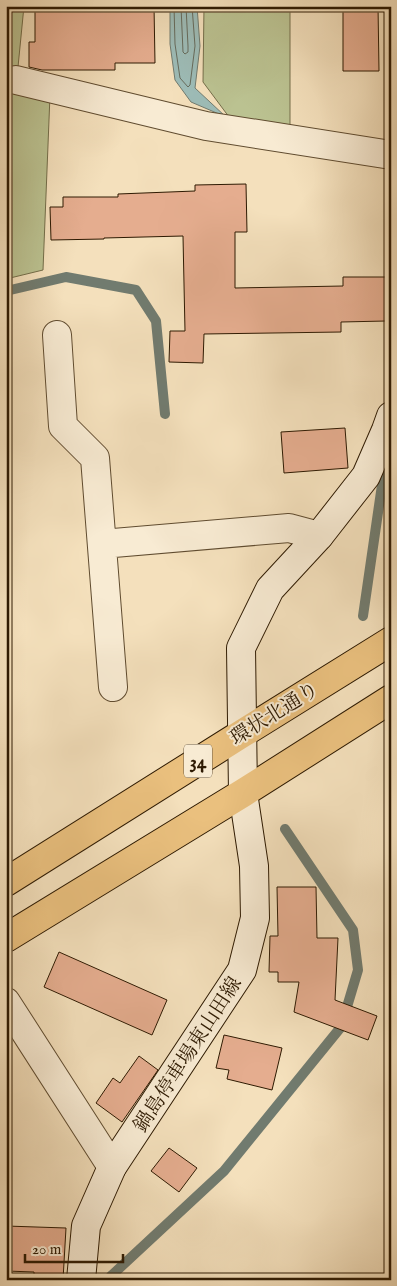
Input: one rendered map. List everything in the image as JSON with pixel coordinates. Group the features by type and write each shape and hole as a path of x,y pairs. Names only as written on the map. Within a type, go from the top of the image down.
{"highway":[{"name":"環状北通り","path":"6,882 391,641"},
{"name":"34","path":"6,938 391,699"}],"street":[{"path":"16,80 206,126 391,155"},
{"path":"57,335 63,426 95,458 113,687"},
{"name":"鍋島停車場東山田線","path":"81,1280 86,1226 112,1168 242,970 255,918 254,866 242,793 241,648 270,588 319,536 366,476 391,416"},
{"path":"102,544 289,528 319,536"},
{"path":"6,1002 112,1168"}],"green space":[{"path":"6,6 24,6 18,67 50,95 43,270 6,279"},
{"path":"204,6 290,6 290,129 232,121 203,82"}],"water":[{"path":"170,6 197,6 200,46 195,88 226,117 191,102 175,80 170,44"}],"building":[{"path":"35,6 154,6 155,63 115,63 115,70 42,70 29,67 29,42 35,42"},
{"path":"343,6 378,6 379,71 343,71"},
{"path":"246,184 247,232 235,232 235,288 343,286 343,277 391,277 391,309 386,309 386,321 341,322 341,332 204,334 203,363 169,362 170,331 185,331 183,236 51,240 50,207 63,207 63,197 118,197 118,194 195,191 195,185"},
{"path":"345,428 348,468 284,473 281,432"},
{"path":"277,887 316,887 317,938 338,938 335,1000 377,1016 368,1040 294,1012 299,982 278,982 278,972 269,972 270,936 278,936"},
{"path":"59,952 167,1000 152,1035 44,987"},
{"path":"224,1035 282,1048 272,1090 227,1079 229,1070 216,1068"},
{"path":"139,1056 158,1070 122,1122 96,1103 113,1078 120,1083"},
{"path":"169,1148 197,1168 179,1192 151,1171"},
{"path":"6,1226 66,1228 63,1280 34,1280 34,1272 6,1271"}],"waterway":[{"path":"6,291 66,277 136,290 156,321 165,414"},
{"path":"363,616 382,485 391,466"},
{"path":"110,1280 111,1276 224,1171 341,1027 358,970 353,930 285,829"}]}
